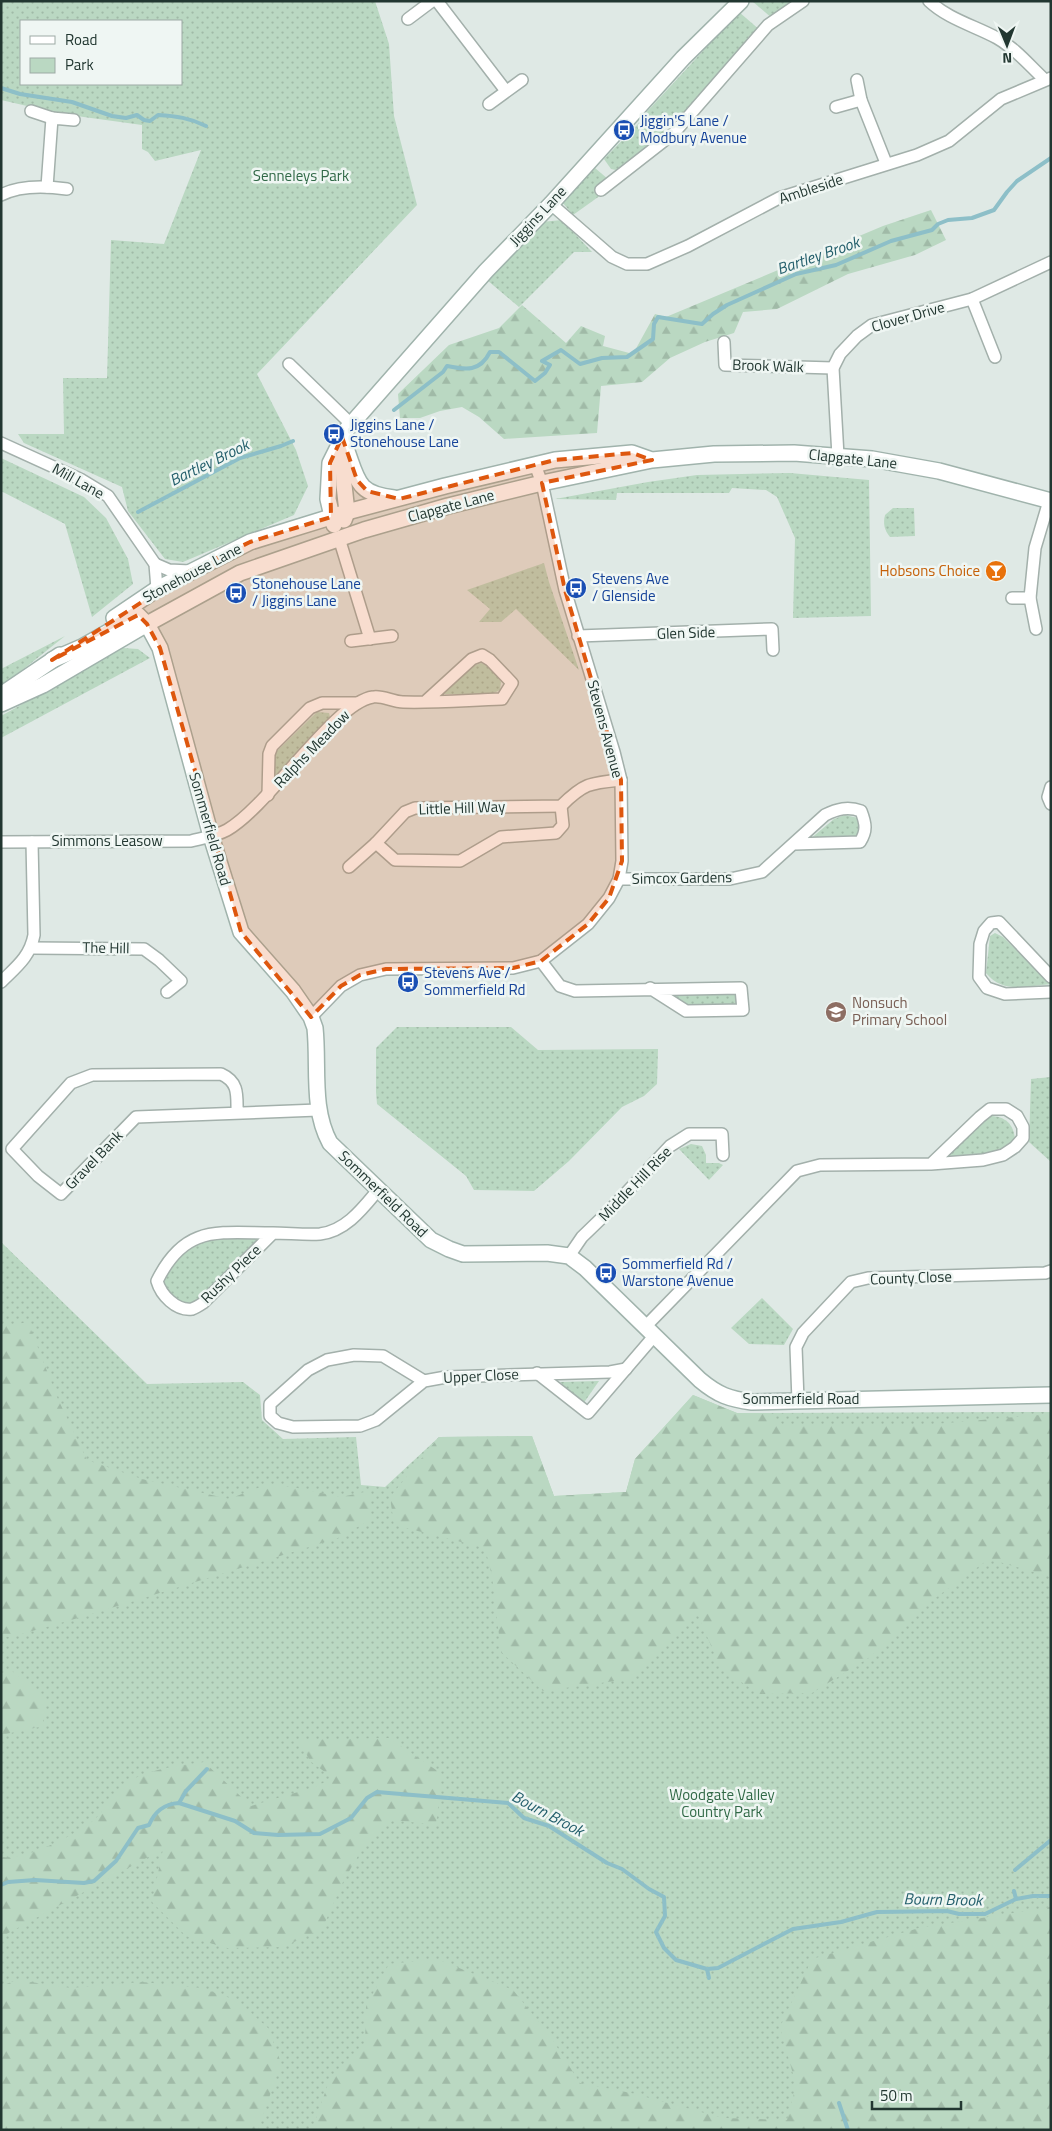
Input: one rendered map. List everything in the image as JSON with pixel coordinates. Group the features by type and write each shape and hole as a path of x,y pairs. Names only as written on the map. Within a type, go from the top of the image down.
{"street":[{"path":"408,19 432,1"},
{"path":"437,1 506,91"},
{"name":"Jiggins Lane","path":"339,538 328,499 330,463 342,437 351,424 486,271 551,204 683,58 741,1"},
{"path":"601,190 674,133 768,25 802,1"},
{"path":"929,1 954,18 998,39 1013,49 1047,79"},
{"name":"Ambleside","path":"551,204 612,257 627,264 647,264 688,246 779,198 820,187 886,163 917,155 949,141 1001,100 1047,79"},
{"path":"489,104 522,80"},
{"path":"857,80 861,100 886,163"},
{"path":"836,107 861,100"},
{"path":"31,111 52,118 74,120"},
{"path":"47,186 52,118"},
{"path":"1,195 8,191 47,186 66,189"},
{"name":"Clover Drive","path":"832,368 840,354 856,336 872,325 972,300 1051,262"},
{"path":"972,300 995,357"},
{"name":"Brook Walk","path":"724,342 725,365 832,368"},
{"path":"289,364 351,424"},
{"path":"832,368 838,456"},
{"path":"342,437 357,480 367,491 378,496 399,499"},
{"path":"342,437 347,512 339,538 370,638"},
{"name":"Mill Lane","path":"1,443 80,479 108,496 155,564 158,589"},
{"name":"Clapgate Lane","path":"347,512 555,460 632,453 652,460"},
{"name":"Clapgate Lane","path":"339,538 448,506 542,483 652,460 714,454 794,453 872,459 939,471 1050,501"},
{"name":"Stevens Avenue","path":"311,1017 341,986 360,975 386,969 513,968 541,961 588,924 609,898 619,879 622,861 620,780 614,752 578,636 542,483 535,465"},
{"path":"1036,630 1030,598 1035,548 1050,501"},
{"name":"Stonehouse Lane","path":"1,695 158,589 190,571 250,542 347,512"},
{"name":"Stonehouse Lane","path":"1,704 43,685 147,624 240,573 339,538"},
{"path":"155,564 170,570 190,571"},
{"path":"1012,598 1030,598"},
{"path":"52,660 82,647 138,615 147,624"},
{"name":"Sommerfield Road","path":"147,624 160,648 211,836 241,932 293,991 311,1017 316,1039 318,1110 322,1128 330,1143 432,1240 463,1254 547,1253 569,1256 585,1268 700,1380 714,1392 732,1400 752,1402 1051,1395"},
{"name":"Glen Side","path":"578,636 772,629 773,650"},
{"path":"351,641 392,636"},
{"name":"Ralphs Meadow","path":"211,836 236,825 268,795 336,720 357,703 373,696 401,702 502,700 512,683 490,660 482,655 472,659 426,701"},
{"name":"Ralphs Meadow","path":"268,795 269,754 272,746 310,708 322,703 357,703"},
{"path":"561,806 576,790 591,783 620,780"},
{"path":"1051,787 1048,798 1051,804"},
{"name":"Little Hill Way","path":"349,867 376,843 405,812 415,808 561,806 563,825 556,833 502,838 460,861 395,860 376,843"},
{"name":"Simcox Gardens","path":"619,879 730,879 762,872 825,815 835,810 852,808 861,811 865,821 866,833 860,842 794,844"},
{"name":"Simmons Leasow","path":"1,842 191,841 211,836"},
{"path":"1,982 32,948 34,935 32,842"},
{"path":"1051,977 999,922 990,923 984,931 980,944 979,977 988,988 1005,994 1051,992"},
{"name":"The Hill","path":"32,948 144,949 181,981 167,992"},
{"path":"541,961 560,986 575,991 650,988 741,988 743,1010 686,1011 650,988"},
{"name":"Gravel Bank","path":"237,1113 236,1086 230,1078 221,1074 92,1076 71,1083 12,1149 38,1176 61,1194 136,1117 318,1110"},
{"name":"Upper Close","path":"537,1373 588,1413 626,1369 650,1331 798,1171 820,1165 931,1164 983,1160 1003,1155 1015,1148 1023,1138 1023,1127 1017,1116 1006,1109 990,1109 931,1164"},
{"name":"Middle Hill Rise","path":"569,1256 582,1237 670,1146 689,1134 722,1134 723,1155"},
{"name":"Rushy Piece","path":"273,1233 203,1303 192,1309 181,1307 170,1301 159,1290 157,1281 166,1262 185,1243 199,1236 214,1233 273,1233 322,1234 340,1227 355,1216 378,1190"},
{"name":"County Close","path":"798,1401 796,1347 803,1333 851,1282 868,1278 1045,1273 1051,1271"},
{"name":"Upper Close","path":"424,1381 383,1356 354,1355 327,1360 308,1370 270,1404 270,1416 278,1423 293,1427 360,1426 376,1420 424,1381 446,1377 610,1372 626,1369"}],"highlighted area":[{"path":"342,437 357,480 367,491 399,499 555,460 632,453 652,460 542,483 565,590 621,780 622,861 609,898 588,924 541,961 513,968 386,969 360,975 341,986 311,1017 241,932 160,648 147,624 138,615 52,660 190,571 250,542 331,517 330,463"}],"green space":[{"name":"Senneleys Park","path":"1,1 375,1 389,44 394,116 417,205 257,374 296,450 308,486 294,515 183,562 165,559 128,511 122,487 24,443 18,434 64,434 63,378 107,378 111,240 164,244 201,150 155,161 148,152 142,149 142,125 62,114 1,100"},
{"path":"752,1 797,1 773,19"},
{"path":"739,12 761,31 673,128 643,116"},
{"path":"640,122 669,132 621,171 611,169 604,159"},
{"path":"595,168 615,185 573,215 562,202 578,183"},
{"path":"931,210 946,240 915,255 848,274 777,309 743,312 734,333 705,342 670,358 642,382 601,386 597,433 504,439 479,417 462,407 440,411 420,418 400,418 398,394 449,345 499,328 522,305 566,343 581,326 605,336 603,346 633,354 655,314 666,317 883,226"},
{"path":"562,220 592,252 574,252 519,307 487,280 541,222"},
{"path":"1,458 84,497 106,518 128,559 133,584 92,617 65,524 1,491"},
{"path":"790,473 869,480 871,616 793,618 795,538 777,497 766,490 732,488 729,493 617,493 616,500 555,499 697,475"},
{"path":"893,508 914,508 915,536 890,537 885,529 884,521 885,515"},
{"path":"544,563 579,670 516,609 501,622 479,622 490,609 467,590"},
{"path":"65,636 6,683 1,686 1,669"},
{"path":"123,648 138,649 150,658 1,738 1,716"},
{"path":"481,663 492,667 501,682 500,690 492,694 443,694 471,667"},
{"path":"317,712 329,713 331,721 276,780 273,771 276,752"},
{"path":"845,815 858,818 861,832 854,838 809,840 834,819"},
{"path":"995,933 1003,937 1051,984 1016,987 1000,984 993,980 986,973 990,936"},
{"path":"739,990 740,1007 686,1007 663,992"},
{"path":"397,1027 511,1027 538,1050 658,1049 657,1084 644,1096 622,1107 569,1161 534,1191 474,1190 466,1176 377,1104 376,1048"},
{"path":"1051,1077 1051,1162 1029,1142 1031,1079"},
{"path":"990,1116 1004,1119 1011,1125 1013,1130 1015,1140 1002,1153 951,1161 945,1156"},
{"path":"691,1144 702,1146 706,1155 706,1163 719,1163 723,1165 709,1180 679,1149"},
{"path":"269,1235 202,1301 182,1306 161,1289 168,1263 199,1237"},
{"name":"Woodgate Valley Country Park","path":"1,1242 147,1384 243,1382 260,1395 262,1420 283,1439 356,1437 361,1485 385,1487 439,1437 532,1436 554,1496 626,1492 635,1459 693,1395 737,1413 1051,1412 1051,2130 1,2130"},
{"path":"762,1298 793,1329 784,1345 749,1344 731,1328"},
{"path":"28,1322 57,1397 87,1460 142,1479 229,1499 268,1484 341,1497 369,1491 370,1520 338,1538 85,1616 11,1637 1,1636 1,1327"},
{"path":"599,1381 583,1404 560,1382"},
{"path":"693,1395 737,1413 763,1413 786,1426 913,1426 1051,1414 1051,1577 989,1559 920,1609 870,1657 812,1693 760,1694 721,1669 697,1613 629,1679 543,1691 501,1652 492,1576 485,1548 394,1525 390,1497 439,1437 532,1436 554,1496 626,1492 635,1459"},
{"path":"11,1670 44,1698 44,1726 1,1735 1,1673"},
{"path":"389,1738 442,1774 436,1825 393,1820 366,1842 343,1882 322,1929 283,1947 227,1948 186,1936 152,1902 163,1849 1,1937 1,1857 23,1855 36,1851 76,1832 95,1819 121,1787 139,1776 161,1769 204,1762 251,1806 315,1787 333,1778 310,1761 299,1740"},
{"path":"1051,1907 1051,2130 312,2130 328,2084 365,2046 366,2006 389,1964 437,1959 513,1990 550,2036 580,2083 631,2093 723,2118 787,2120 796,2085 780,2027 812,1959 919,1928"},
{"path":"17,1980 71,1988 142,1982 201,1988 236,2000 268,2028 281,2063 258,2130 1,2130 1,1986"}],"waterway":[{"path":"1,88 20,94 72,102 112,116 126,118 137,115 144,120 150,121 158,115 171,116 189,119 206,126"},
{"name":"Bartley Brook","path":"394,410 443,372 447,366 472,368 482,363 490,352 499,352 535,381 545,373 550,365 542,361 561,350 580,364 602,358 627,357 653,339 654,324 658,317 702,324 727,305 796,274 836,265 891,241 932,230 938,224 948,220 972,218 994,210 1017,181 1051,158"},
{"name":"Bartley Brook","path":"138,512 240,458 293,441"},
{"path":"179,1803 186,1791 207,1769"},
{"name":"Bourn Brook","path":"1,1885 8,1882 35,1880 84,1883 94,1881 116,1861 138,1828 149,1825 154,1816 161,1809 169,1805 179,1803 235,1821 254,1833 278,1835 320,1834 351,1818 367,1798 377,1792 508,1803 524,1818 549,1826 607,1863 622,1869 649,1889 664,1897 665,1916 656,1932 664,1948 676,1960 707,1969 718,1968 793,1929 841,1922 877,1912 947,1911 959,1914 985,1914 1016,1899 1033,1896 1051,1896"},
{"path":"1015,1870 1051,1840"},
{"path":"1014,1891 1016,1899"},
{"path":"707,1969 709,1978"},
{"path":"839,2103 848,2130"}],"place":[{"name":"Jiggin'S Lane / Modbury Avenue","path":"624,130"},
{"name":"Jiggins Lane / Stonehouse Lane","path":"334,434"},
{"name":"Hobsons Choice","path":"996,571"},
{"name":"Stevens Ave / Glenside","path":"576,588"},
{"name":"Stonehouse Lane / Jiggins Lane","path":"236,593"},
{"name":"Stevens Ave / Sommerfield Rd","path":"408,982"},
{"name":"Nonsuch Primary School","path":"836,1012"},
{"name":"Sommerfield Rd / Warstone Avenue","path":"606,1273"}]}
